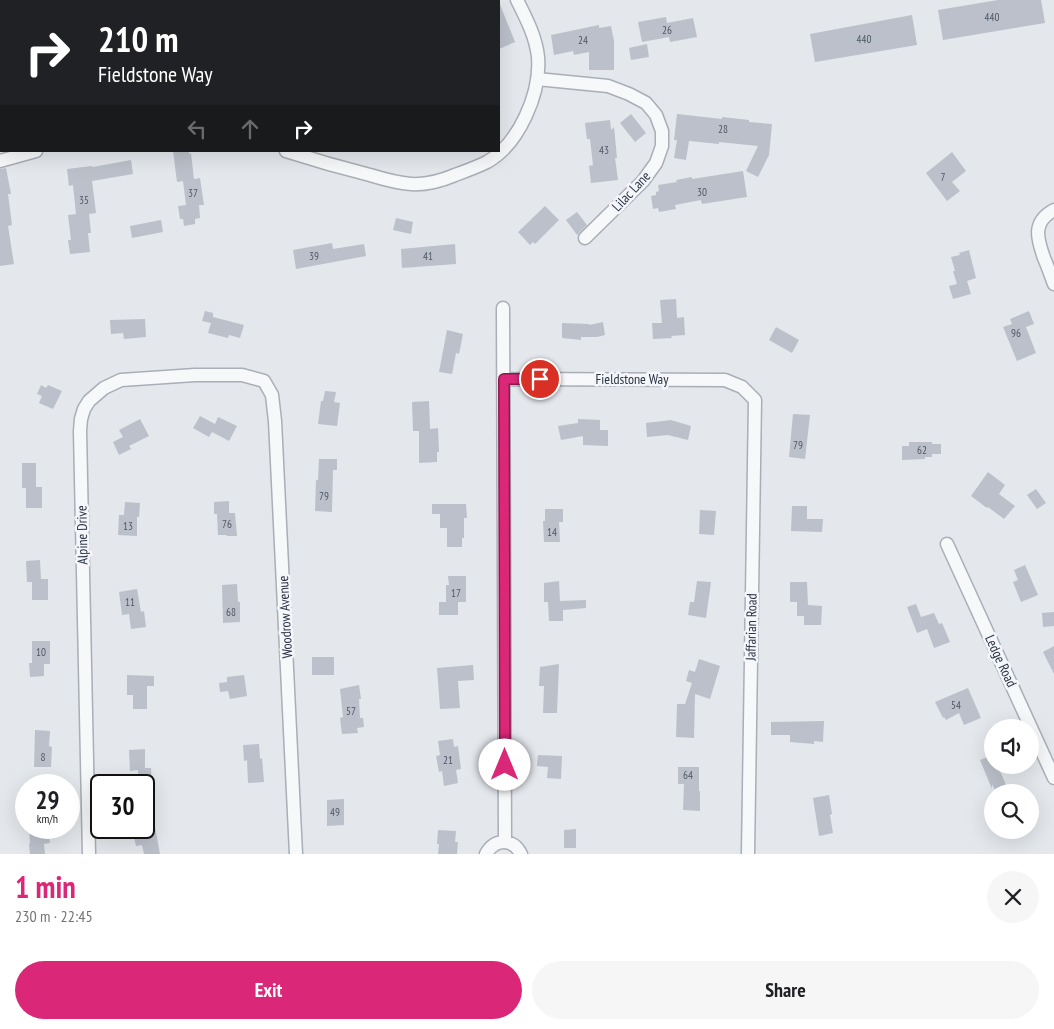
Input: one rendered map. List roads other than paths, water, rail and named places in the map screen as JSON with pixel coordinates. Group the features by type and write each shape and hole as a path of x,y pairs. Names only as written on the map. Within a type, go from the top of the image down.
{"street":[{"path":"500,151 513,137 522,123 534,95 537,78 538,56 536,46 533,34 518,0"},
{"name":"Lilac Lane","path":"537,78 608,86 629,94 646,103 656,115 662,131 662,146 656,163 643,181 584,238"},
{"path":"0,161 32,152"},
{"path":"289,152 332,166 393,181 410,184 429,184 469,170 488,161 499,152"},
{"path":"1049,213 1038,229 1038,236 1054,284"},
{"path":"503,308 505,842"},
{"name":"Alpine Drive","path":"89,854 80,430 84,409 89,400 104,388 130,378 242,375 264,381"},
{"name":"Fieldstone Way","path":"504,379 725,380 742,387 755,400"},
{"name":"Woodrow Avenue","path":"264,381 272,395 275,421 296,854"},
{"name":"Jaffarian Road","path":"748,854 755,400"},
{"name":"Ledge Road","path":"947,544 1054,778"},
{"path":"486,854 495,844 505,842 514,845 521,854"}]}
